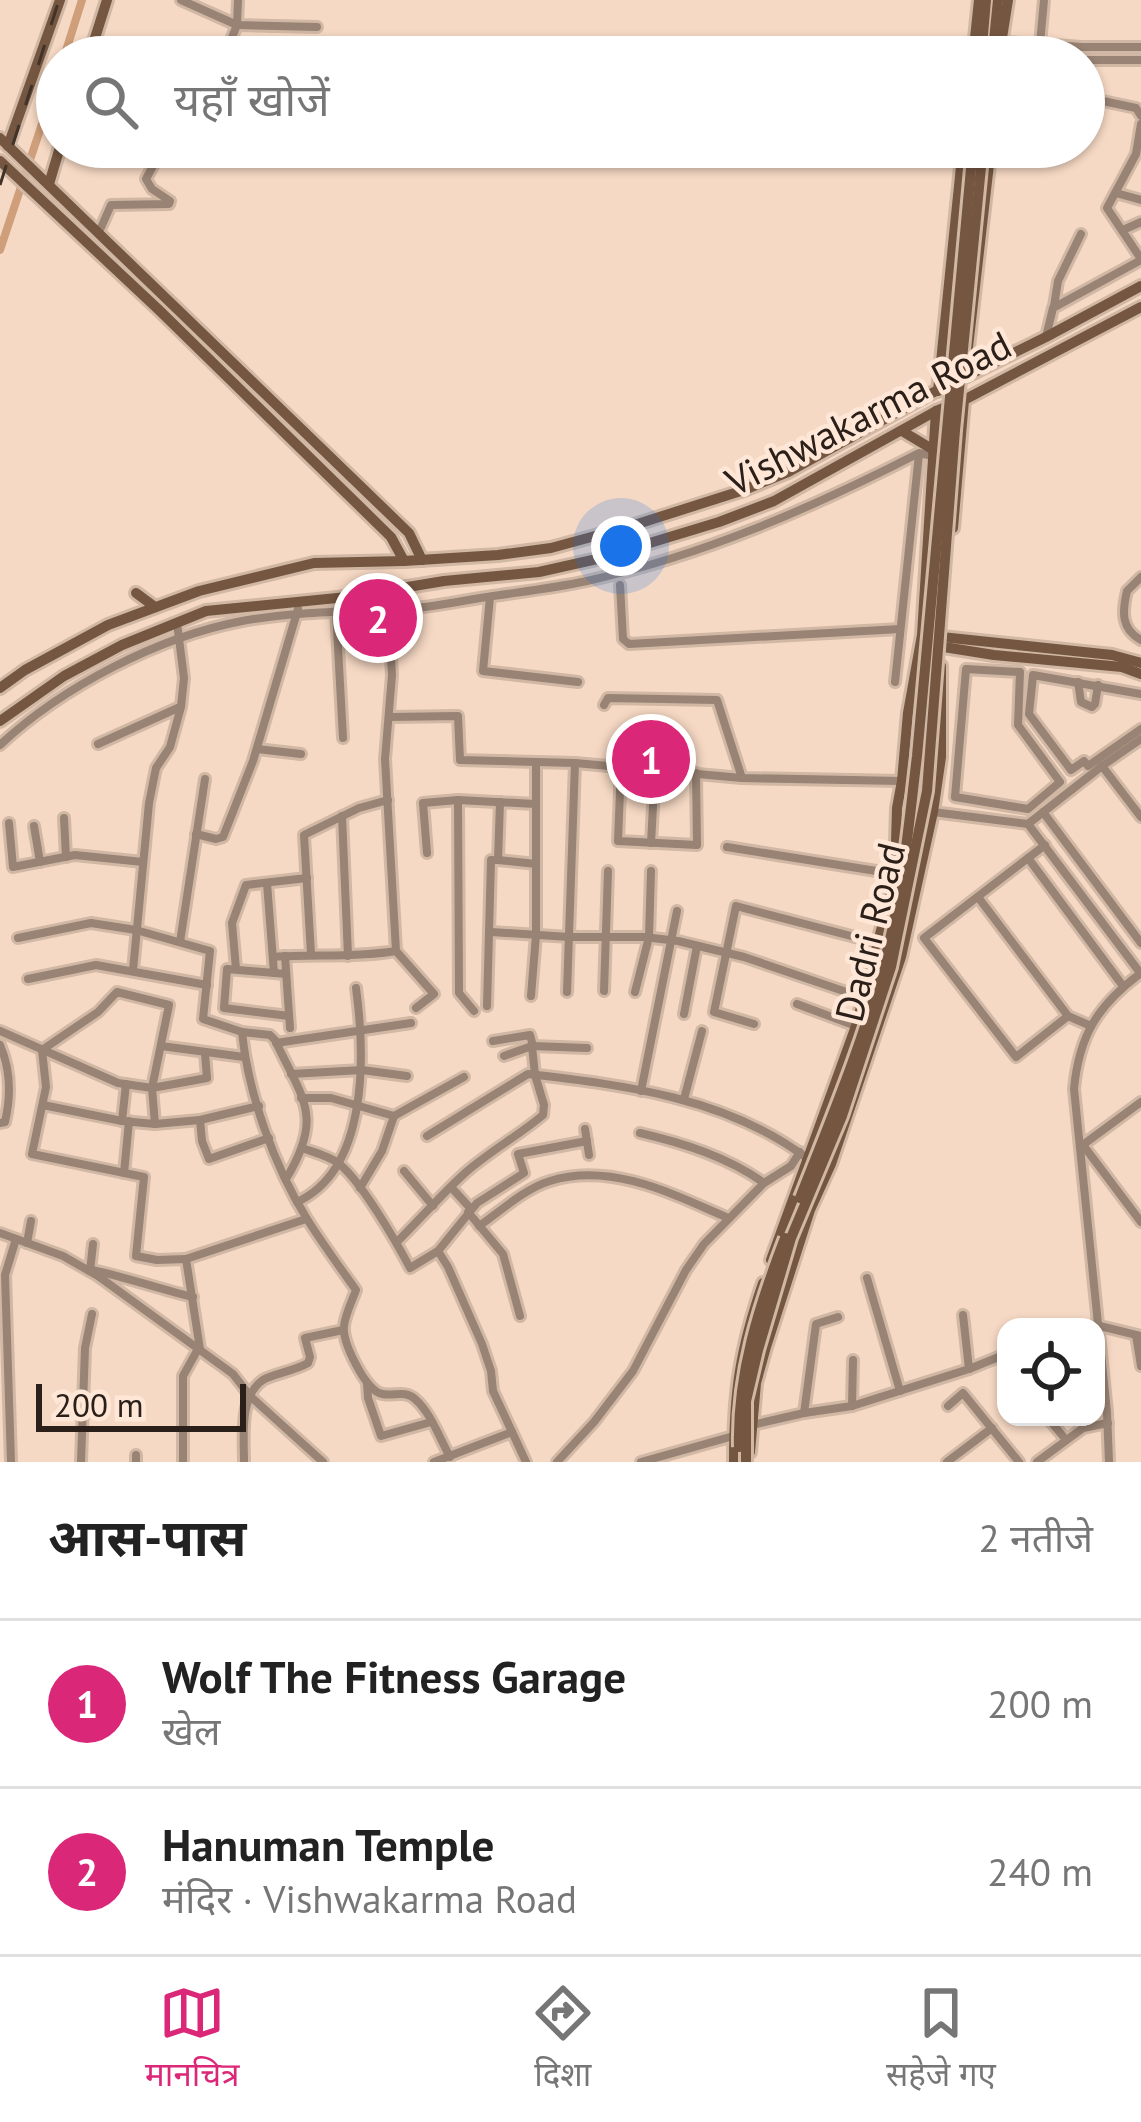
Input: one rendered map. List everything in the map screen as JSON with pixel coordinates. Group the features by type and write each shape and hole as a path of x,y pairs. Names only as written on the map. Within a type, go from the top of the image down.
{"street":[{"path":"46,36 60,0"},
{"path":"96,36 107,0"},
{"path":"181,0 236,25 317,27"},
{"path":"232,36 238,0"},
{"path":"979,36 982,0"},
{"path":"996,36 998,0"},
{"path":"1002,36 1009,0"},
{"path":"1041,36 1044,0"},
{"path":"1105,47 1141,46"},
{"path":"1105,60 1141,60"},
{"path":"36,64 6,144 410,533 422,560"},
{"path":"1054,308 1141,260 1107,212 1136,154 1141,120 1136,108 1105,101"},
{"path":"2,166 159,310 392,537 404,561"},
{"path":"48,183 53,168"},
{"path":"99,232 111,205 169,204 146,178 151,168"},
{"path":"938,391 961,168"},
{"path":"742,1462 738,1412 746,1357 886,956 906,848 971,168"},
{"path":"742,1462 746,1401 758,1350 791,1238 842,1116 891,968 927,791 955,430 985,168"},
{"path":"965,377 985,168"},
{"path":"1116,194 1141,200"},
{"path":"1123,230 1141,222"},
{"path":"1046,338 1058,281 1081,234"},
{"name":"Vishwakarma Road","path":"0,688 108,625 199,591 314,562 422,560 551,548 744,490 788,472 1141,286"},
{"name":"Vishwakarma Road","path":"0,721 64,676 122,645 206,611 298,607 446,580 539,572 738,515 774,501 936,411 1141,307"},
{"name":"Dadri Road","path":"742,1462 752,1430 761,1365 810,1210 861,1079 901,957 932,812 941,758 942,642 964,400"},
{"name":"Dadri Road","path":"742,1462 734,1436 743,1347 804,1155 856,1026 895,874 897,808 921,639 928,453 936,411"},
{"path":"902,431 928,453 959,460"},
{"path":"0,745 78,688 127,660 181,639 298,607 410,609 585,581 783,519 928,453"},
{"path":"895,682 899,629 928,453"},
{"path":"929,506 954,508"},
{"path":"519,574 523,592"},
{"path":"1141,577 1130,586 1125,601 1126,626 1141,640"},
{"path":"620,585 623,639 629,644 899,629"},
{"path":"136,593 155,608"},
{"path":"490,597 483,671 578,682"},
{"path":"1125,601 1141,605"},
{"path":"196,834 223,837 256,749 298,607"},
{"path":"388,609 392,675 385,759 395,951 434,994 416,1008"},
{"path":"336,611 343,738"},
{"path":"133,970 148,803 156,768 170,747 181,706 184,678 177,623"},
{"path":"921,639 1092,659 1141,674"},
{"path":"942,642 994,655 1126,657 1141,663"},
{"path":"994,655 994,671"},
{"path":"898,658 919,660"},
{"path":"1078,682 1081,702 1092,707 1092,659"},
{"path":"966,669 994,671 1020,672 1018,725 1060,782 1028,809 955,797 966,669"},
{"path":"1141,694 1033,675 1029,714 1071,770 1084,761 1088,766 1141,729"},
{"path":"604,705 608,698 717,700 742,778"},
{"path":"98,744 181,706"},
{"path":"388,717 458,716 460,760 936,787"},
{"path":"1028,824 1141,739"},
{"path":"256,749 301,754"},
{"path":"531,996 536,935 536,763"},
{"path":"567,992 575,763"},
{"path":"621,766 618,841 697,845 696,772"},
{"path":"1102,766 1141,817"},
{"path":"651,843 655,769"},
{"path":"180,942 205,779"},
{"path":"311,954 304,835 359,808 388,800"},
{"path":"458,800 459,993 474,1011"},
{"path":"498,860 500,802"},
{"path":"427,853 423,803 535,804"},
{"path":"932,812 1028,824 1141,973 1123,986 1091,1026 1077,1062 1074,1089 1093,1318"},
{"path":"1043,812 1141,943"},
{"path":"342,817 348,956"},
{"path":"64,818 66,857"},
{"path":"9,824 13,867 75,855 143,862"},
{"path":"34,826 40,862"},
{"path":"1045,845 924,938 1016,1057 1068,1016"},
{"path":"727,847 895,874"},
{"path":"1028,858 1123,986"},
{"path":"487,1006 491,860 536,864"},
{"path":"604,991 608,871"},
{"path":"635,992 649,937 651,871"},
{"path":"236,970 232,923 246,885 307,878"},
{"path":"267,883 286,974 290,1028"},
{"path":"978,897 1068,1016 1091,1026"},
{"path":"754,1024 714,1012 736,906 880,943"},
{"path":"641,1091 676,911"},
{"path":"18,938 91,923 211,951 203,1019 270,1035 309,1117 302,1148 285,1180"},
{"path":"491,932 672,940 725,952 884,1004"},
{"path":"684,1014 698,946"},
{"path":"279,957 395,951"},
{"path":"274,973 279,957"},
{"path":"28,979 96,965 207,985"},
{"path":"286,974 227,969 224,1008 289,1016"},
{"path":"297,1202 330,1177 347,1144 362,1070 356,988"},
{"path":"42,1050 98,1012 118,992 170,1005 152,1088 155,1124"},
{"path":"797,1004 856,1026"},
{"path":"276,1043 411,1023"},
{"path":"0,1031 125,1084 152,1088 208,1078 205,1054"},
{"path":"684,1099 702,1031"},
{"path":"242,1032 244,1057 285,1180 356,1290 343,1330 367,1383 381,1436 431,1422"},
{"path":"397,1242 466,1172 542,1114 530,1035 493,1041"},
{"path":"0,1045 10,1093 0,1123"},
{"path":"161,1046 244,1057"},
{"path":"504,1056 532,1046 587,1048"},
{"path":"42,1050 46,1087 32,1154 144,1177 136,1256 186,1259 306,1219"},
{"path":"291,1075 362,1070 406,1076"},
{"path":"427,1136 528,1074 684,1099 750,1125 804,1155 764,1183 704,1244 632,1371 556,1462"},
{"path":"360,1188 382,1151 394,1116 464,1077"},
{"path":"124,1173 125,1084"},
{"path":"301,1098 332,1098 394,1116"},
{"path":"43,1105 155,1124 200,1120 259,1106"},
{"path":"1082,1146 1139,1107"},
{"path":"200,1120 209,1159 269,1138"},
{"path":"585,1129 589,1154"},
{"path":"640,1133 709,1154 764,1183"},
{"path":"302,1148 338,1163 360,1188 411,1269 438,1251 470,1211 524,1173 518,1154 587,1141"},
{"path":"1082,1146 1141,1222"},
{"path":"404,1172 433,1206"},
{"path":"479,1226 533,1188 591,1174 658,1188 728,1218"},
{"path":"801,1175 823,1183"},
{"path":"452,1187 503,1253 520,1316"},
{"path":"27,1243 31,1221"},
{"path":"0,1233 64,1256 90,1271 233,1374 250,1396 323,1462"},
{"path":"11,1462 5,1436 3,1297 16,1239"},
{"path":"90,1271 93,1244"},
{"path":"438,1251 482,1344 493,1391 526,1462"},
{"path":"183,1462 183,1376 199,1350 186,1259"},
{"path":"90,1271 193,1297"},
{"path":"867,1278 900,1390"},
{"path":"81,1462 85,1348 92,1314"},
{"path":"963,1315 969,1369"},
{"path":"804,1413 816,1324 838,1317"},
{"path":"1105,1328 1138,1335 1141,1366"},
{"path":"244,1462 250,1396 263,1381 308,1363 305,1338 343,1330"},
{"path":"641,1462 804,1413 852,1406 997,1358"},
{"path":"852,1406 853,1360"},
{"path":"367,1383 382,1394 410,1395 449,1457"},
{"path":"947,1406 963,1393 1019,1462"},
{"path":"1105,1403 1109,1462"},
{"path":"1037,1462 1083,1428 1108,1424"},
{"path":"1054,1426 1066,1440"},
{"path":"947,1462 992,1428"},
{"path":"434,1462 512,1432"}],"waterway":[{"path":"71,36 82,0"},
{"path":"0,250 36,142"}],"railway":[{"path":"48,36 59,0"},
{"path":"0,185 36,72"}],"place":[{"name":"Hanuman Temple","path":"378,618"},
{"name":"Wolf The Fitness Garage","path":"651,759"}]}
